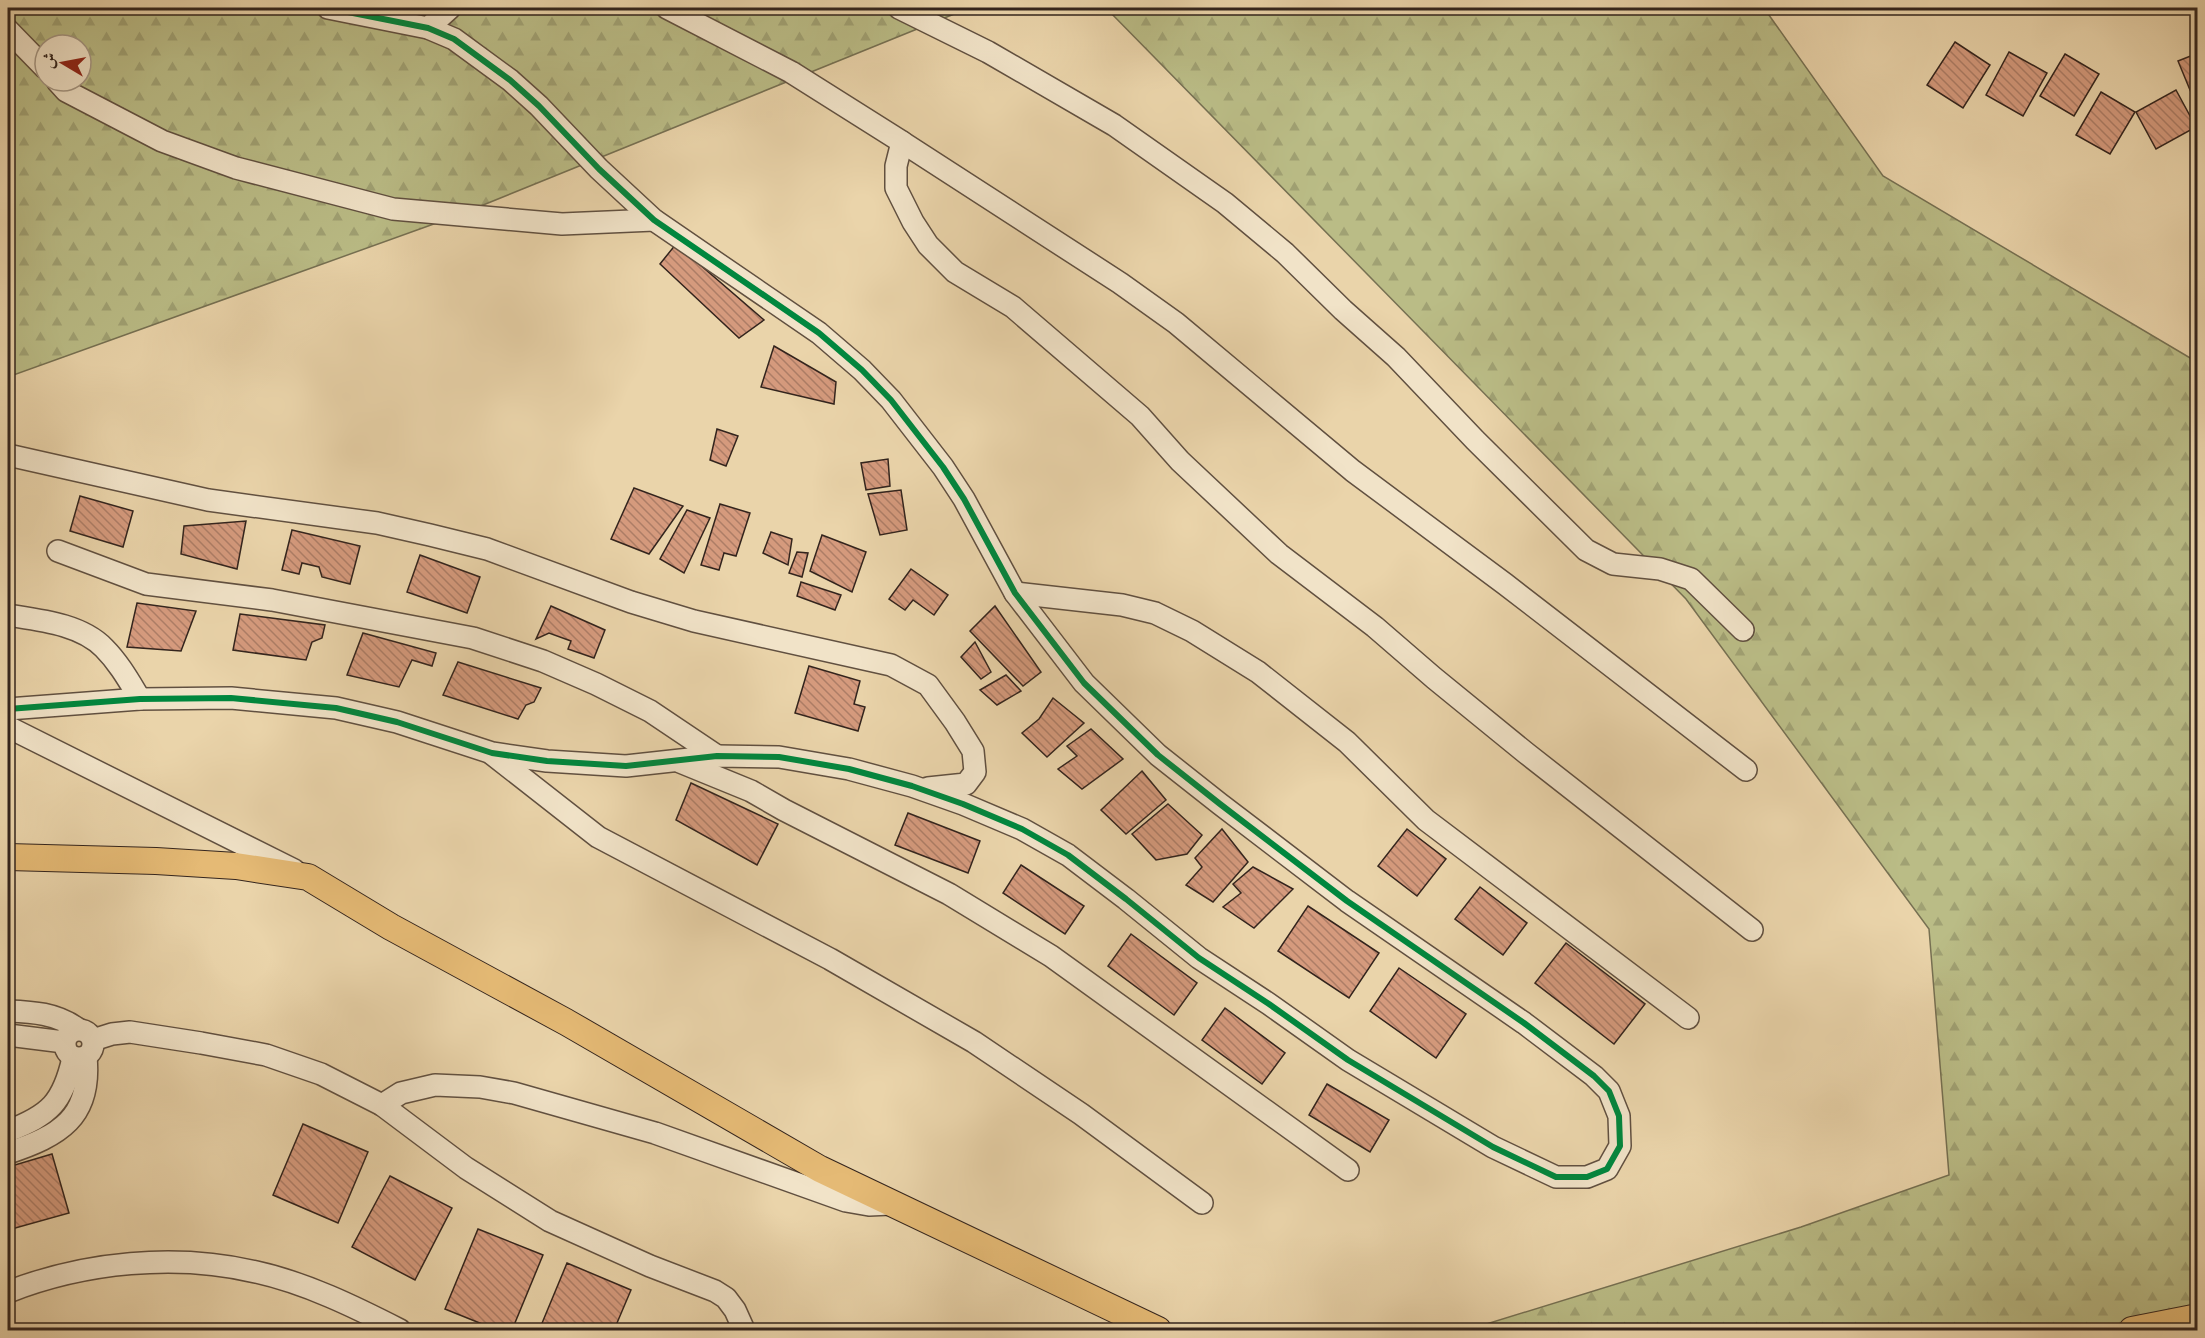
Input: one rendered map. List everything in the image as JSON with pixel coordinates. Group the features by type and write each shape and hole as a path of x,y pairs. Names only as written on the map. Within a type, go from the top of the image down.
{"main road":[{"path":"8,857 236,866 308,877 391,927 566,1022 810,1164 1158,1330"},
{"path":"2132,1330 2198,1317"}],"street":[{"path":"8,709 140,699 231,698 336,708 396,722 492,753 547,761 626,766 717,756 779,757 849,769 963,804 1022,829 1068,855 1199,958 1348,1060 1493,1147 1556,1177 1587,1178 1607,1169 1620,1146 1619,1116 1609,1091 1594,1076 1524,1023 1347,901 1158,755 1084,683 1015,593 964,499 916,429 891,400 819,333 654,220 599,169 539,106 510,80 454,39 428,28 328,8"},
{"path":"428,28 450,8"},
{"path":"667,8 791,72 1120,283 1176,323 1353,471 1505,584 1746,770"},
{"path":"899,8 988,52 1114,125 1225,203 1284,253 1396,357 1475,440 1586,550 1613,564 1660,569 1691,579 1743,630"},
{"path":"8,30 33,55"},
{"path":"70,93 162,141 236,168 393,209 562,224 654,220"},
{"path":"902,142 896,166 896,188 913,222 928,244 955,272 1013,307 1140,416 1180,461 1279,554 1375,627 1434,678 1590,804 1752,930"},
{"path":"8,455 208,500 377,523 430,535 487,549 631,602 693,621 891,665 928,686 955,722 973,752 975,772 966,784 919,789"},
{"path":"58,551 146,585 272,600 473,638 543,661 596,684 650,711 717,756"},
{"path":"1015,593 1122,604 1155,613 1192,630 1258,672 1347,742 1426,820 1688,1018"},
{"path":"8,615 52,623 89,637 103,647 122,670 140,699"},
{"path":"8,727 308,877"},
{"path":"8,744 50,748"},
{"path":"492,753 598,837 830,959 974,1042 1081,1114 1202,1203"},
{"path":"677,761 751,791 949,894 1051,956 1348,1170"},
{"path":"8,1011 52,1016 79,1045 87,1070 80,1107 72,1120 52,1135 8,1153"},
{"path":"8,1035 79,1045 112,1034 130,1032 266,1055 321,1074 382,1104 466,1167 550,1221 650,1266 716,1291 726,1298 735,1310 744,1330"},
{"path":"8,1131 45,1113 56,1102 68,1079 79,1045"},
{"path":"382,1104 401,1093 435,1085 480,1087 571,1108 655,1133 846,1202 869,1205 891,1204"},
{"path":"8,1292 66,1273 145,1263 235,1267 302,1286 336,1299 400,1330"}],"green space":[{"path":"8,8 969,8 456,216 8,377"},
{"path":"1106,8 1764,8 1883,176 2197,362 2197,1330 1467,1330 1801,1227 1949,1175 1929,929 1686,599"}],"building":[{"path":"1955,42 1990,65 1963,108 1927,85"},
{"path":"2009,52 2047,73 2023,116 1986,95"},
{"path":"2198,53 2198,101 2195,102 2178,61"},
{"path":"2065,54 2099,74 2074,116 2040,96"},
{"path":"2176,90 2196,127 2156,149 2136,112"},
{"path":"2101,92 2135,112 2110,154 2076,135"},
{"path":"676,244 764,320 739,338 660,264"},
{"path":"774,346 836,382 834,404 761,387"},
{"path":"717,429 738,436 726,466 710,460"},
{"path":"888,459 890,486 866,490 861,463"},
{"path":"634,488 683,506 649,554 611,539"},
{"path":"901,490 907,530 880,535 868,494"},
{"path":"80,496 133,511 123,547 70,531"},
{"path":"720,504 750,513 736,556 724,553 719,570 701,565"},
{"path":"687,510 710,518 684,573 660,559"},
{"path":"246,521 237,569 181,554 184,526"},
{"path":"292,530 360,546 350,584 322,577 319,567 302,563 299,574 282,570"},
{"path":"771,532 792,539 788,565 763,553"},
{"path":"822,535 866,552 852,592 810,571"},
{"path":"797,552 808,553 802,577 789,573"},
{"path":"420,555 480,577 467,613 407,592"},
{"path":"911,569 948,595 934,615 913,600 905,610 889,599"},
{"path":"801,582 841,595 835,610 797,596"},
{"path":"137,603 196,611 181,651 127,647"},
{"path":"551,606 605,630 594,658 568,649 571,641 549,633 536,639"},
{"path":"995,606 1041,672 1023,686 970,631"},
{"path":"240,614 325,625 322,638 312,642 306,660 233,650"},
{"path":"363,633 436,653 432,666 412,660 399,687 347,675"},
{"path":"975,642 991,672 981,679 961,657"},
{"path":"458,662 541,688 534,702 526,705 518,719 443,695"},
{"path":"809,666 860,681 854,704 865,707 858,731 795,713"},
{"path":"1006,675 1021,691 997,705 980,690"},
{"path":"1053,698 1084,723 1047,757 1022,733 1039,719"},
{"path":"1091,729 1123,759 1082,789 1058,769 1077,756 1067,746"},
{"path":"1142,771 1166,800 1126,834 1101,810"},
{"path":"691,783 778,824 757,865 676,820"},
{"path":"1168,804 1202,835 1187,854 1156,860 1132,834"},
{"path":"908,813 980,841 968,873 895,845"},
{"path":"1222,829 1248,862 1213,902 1186,885 1202,867 1195,858"},
{"path":"1407,829 1446,859 1417,896 1378,866"},
{"path":"1021,865 1084,906 1065,934 1003,893"},
{"path":"1253,867 1293,889 1254,928 1223,907 1241,893 1233,884"},
{"path":"1480,887 1527,923 1503,955 1455,919"},
{"path":"1308,906 1379,953 1349,998 1278,951"},
{"path":"1131,934 1197,983 1174,1015 1108,966"},
{"path":"1566,943 1645,1004 1614,1044 1535,983"},
{"path":"1399,968 1466,1014 1436,1058 1370,1011"},
{"path":"1225,1008 1285,1053 1262,1084 1202,1040"},
{"path":"1327,1084 1389,1120 1370,1152 1309,1115"},
{"path":"303,1124 368,1152 338,1223 273,1195"},
{"path":"52,1154 69,1213 8,1230 8,1167"},
{"path":"390,1176 452,1208 415,1280 352,1247"},
{"path":"478,1229 543,1255 512,1330 497,1330 445,1309"},
{"path":"567,1263 631,1290 614,1330 546,1330 540,1328"}],"cycle path":[{"path":"8,709 140,699 231,698 336,708 397,722 492,753 547,761 626,766 717,756 779,757 849,769 912,786 963,804 1022,829 1068,855 1199,958 1348,1060 1493,1147 1556,1177 1587,1177 1607,1169 1620,1146 1619,1116 1609,1091 1594,1076 1524,1023 1347,901 1220,804 1158,755 1084,683 1015,593 964,499 943,467 891,400 862,370 819,333 654,220 599,169 539,106 510,80 454,39 428,28 328,8"}]}
